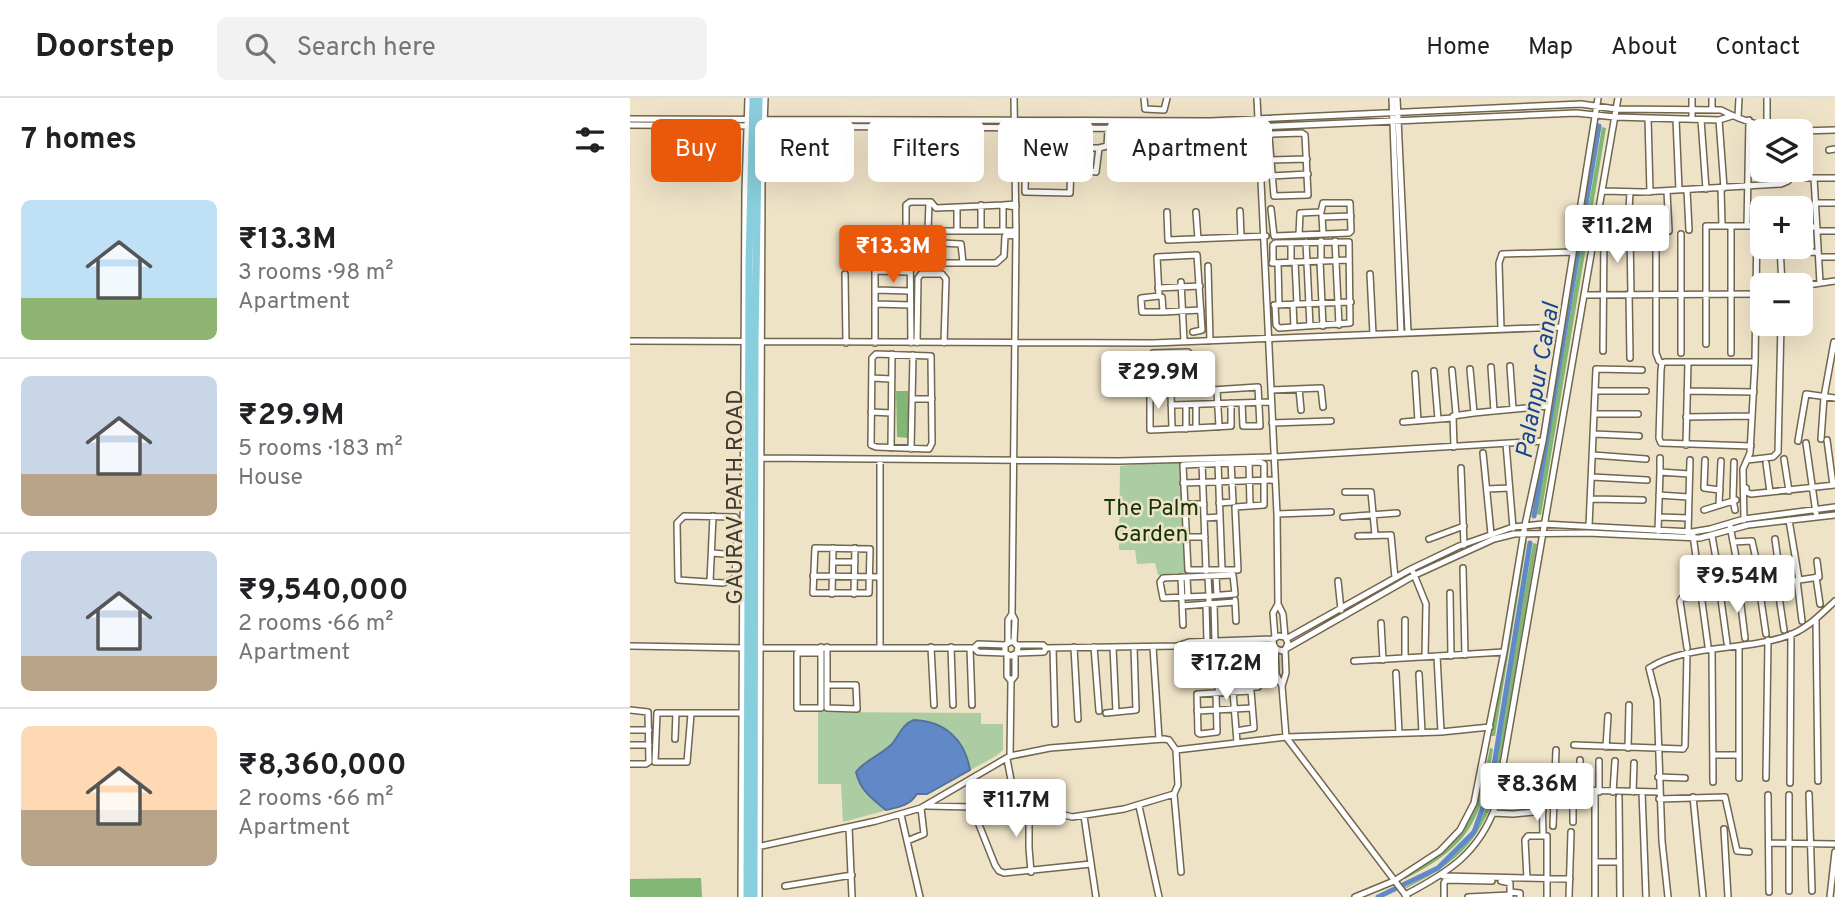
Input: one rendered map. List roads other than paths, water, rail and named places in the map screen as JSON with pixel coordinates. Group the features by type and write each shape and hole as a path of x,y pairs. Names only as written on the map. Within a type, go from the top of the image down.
{"main road":[{"name":"GAURAV PATH ROAD","path":"750,98 755,123 746,556 753,646 744,713 757,897"},
{"name":"GAURAV PATH ROAD","path":"756,119 759,98"},
{"name":"GAURAV PATH ROAD","path":"747,897 753,848 753,646 758,458 752,342"}],"street":[{"path":"757,119 765,98"},
{"path":"1013,119 1014,98"},
{"path":"1144,98 1144,108 1165,110 1167,98"},
{"path":"1256,98 1258,119"},
{"path":"1392,98 1395,113"},
{"path":"1397,98 1395,121 1405,333"},
{"path":"1401,891 1460,830 1474,803 1504,652 1523,533 1543,441 1598,98"},
{"path":"1443,876 1472,848 1493,813 1499,788 1618,98"},
{"path":"1692,98 1692,120"},
{"path":"1712,98 1712,110"},
{"path":"1735,117 1739,98"},
{"path":"1767,98 1767,119"},
{"path":"1272,119 1582,101 1616,109 1721,110 1749,120 1747,226 1706,226 1706,344"},
{"path":"1155,109 1155,119"},
{"path":"1272,127 1576,113 1692,120 1735,117"},
{"path":"1648,118 1650,192"},
{"path":"630,119 755,123"},
{"path":"1676,119 1679,190"},
{"path":"1701,120 1706,189"},
{"path":"1719,120 1722,226"},
{"path":"854,122 998,121"},
{"path":"630,125 755,123"},
{"path":"752,342 755,123"},
{"path":"854,125 998,128"},
{"path":"1813,132 1835,130"},
{"path":"1272,135 1305,135 1309,193 1273,196 1272,182"},
{"path":"1093,149 1107,146"},
{"path":"1093,172 1096,172 1099,149"},
{"path":"1272,160 1307,159"},
{"path":"1272,176 1308,174"},
{"path":"1820,284 1814,178 1835,178"},
{"path":"1015,801 1009,757 1011,681 1015,676 1016,653 1011,644 1008,620 1012,614 1016,182"},
{"path":"1025,182 1025,192 1051,193 1071,192 1072,182"},
{"path":"1051,182 1051,193"},
{"path":"1261,182 1277,514 1278,604 1283,614 1286,638 1286,673 1282,686 1286,737 1401,891"},
{"path":"1603,191 1650,192 1784,182"},
{"path":"1686,190 1689,230"},
{"path":"1667,191 1670,231"},
{"path":"1628,228 1630,192"},
{"path":"1016,206 936,208 932,202 910,202 906,205 907,230 1016,233"},
{"path":"928,231 929,202"},
{"path":"1168,240 1350,233 1350,203 1321,204 1322,234"},
{"path":"1815,203 1835,203"},
{"path":"981,205 981,231"},
{"path":"1003,205 1003,231"},
{"path":"957,207 957,231"},
{"path":"1271,209 1273,235"},
{"path":"1240,211 1241,237"},
{"path":"1167,212 1169,250"},
{"path":"1196,212 1198,239"},
{"path":"1299,235 1299,214 1351,216"},
{"path":"1731,226 1731,353"},
{"path":"1813,228 1835,230"},
{"path":"963,263 961,244 923,242 918,245 917,255 923,263 963,263 996,263 1004,256 1005,236 1016,233"},
{"path":"1603,351 1604,233"},
{"path":"1656,233 1658,361 1755,362"},
{"path":"1681,234 1681,353"},
{"path":"1630,235 1630,358"},
{"path":"875,343 875,241 879,238 909,239 909,343"},
{"path":"1348,240 1350,323 1277,327 1274,244 1321,241 1348,240"},
{"path":"1321,241 1323,326"},
{"path":"1335,241 1339,325"},
{"path":"1306,242 1310,326"},
{"path":"1291,243 1294,327"},
{"path":"1501,329 1499,263 1502,254 1573,252"},
{"path":"1163,312 1158,288 1158,256 1196,254 1202,330 1193,332"},
{"path":"1813,254 1835,257"},
{"path":"875,257 910,257"},
{"path":"1265,264 1349,260"},
{"path":"1208,266 1210,341"},
{"path":"875,271 910,272"},
{"path":"845,274 846,343"},
{"path":"904,354 909,343 918,276 921,274 942,274 946,279 944,343"},
{"path":"1370,274 1373,334"},
{"path":"1813,285 1835,281"},
{"path":"1181,284 1184,341"},
{"path":"1158,288 1181,284 1200,286"},
{"path":"875,290 910,291"},
{"path":"1586,295 1750,295"},
{"path":"1159,296 1141,298 1142,312 1200,310"},
{"path":"1267,305 1351,302"},
{"path":"875,304 911,305"},
{"path":"630,341 1153,343 1561,327"},
{"path":"1744,522 1743,469 1751,446 1757,336"},
{"path":"1747,460 1773,457 1777,452 1781,336"},
{"path":"1745,474 1747,493 1834,485 1824,439 1824,397 1833,342"},
{"path":"1153,343 1152,388 1192,387 1191,354 1153,353"},
{"path":"891,448 892,354"},
{"path":"892,354 931,356 932,446 927,449 871,445 872,355 892,354"},
{"path":"911,449 913,355"},
{"path":"1686,444 1688,362"},
{"path":"1662,363 1660,441 1664,444 1751,446"},
{"path":"1510,366 1513,409"},
{"path":"1491,367 1494,411"},
{"path":"1589,529 1597,368 1642,370"},
{"path":"1470,369 1474,413"},
{"path":"1452,370 1454,447"},
{"path":"1434,371 1438,419"},
{"path":"1415,374 1418,421"},
{"path":"872,378 891,379"},
{"path":"1231,403 1233,425 1230,427 1149,428 1150,394 1258,387 1259,427 1243,426 1239,389"},
{"path":"1271,390 1321,388 1323,407"},
{"path":"1299,389 1301,410"},
{"path":"1217,390 1219,427"},
{"path":"1595,391 1646,391"},
{"path":"1687,391 1754,393"},
{"path":"1186,429 1191,392"},
{"path":"1171,393 1172,429"},
{"path":"1798,441 1806,394 1835,398"},
{"path":"912,399 932,399"},
{"path":"1171,405 1271,402"},
{"path":"1191,405 1196,428"},
{"path":"1403,422 1548,407"},
{"path":"871,412 891,413"},
{"path":"1594,414 1638,414"},
{"path":"1686,417 1752,416"},
{"path":"1272,423 1331,421"},
{"path":"1594,434 1639,436"},
{"path":"758,458 1202,461 1543,441"},
{"path":"1806,443 1816,517"},
{"path":"1506,444 1514,534"},
{"path":"902,448 902,460"},
{"path":"1483,453 1491,534"},
{"path":"1593,456 1646,459"},
{"path":"1658,536 1660,458"},
{"path":"880,459 880,647"},
{"path":"1784,459 1789,491"},
{"path":"1690,460 1688,518 1710,648 1713,782"},
{"path":"1705,460 1704,488 1720,490"},
{"path":"1202,461 1205,553 1215,649"},
{"path":"1219,503 1264,505 1263,463 1202,461 1183,464 1187,569 1216,576 1234,575 1236,621"},
{"path":"1720,504 1721,461"},
{"path":"1231,462 1238,570 1163,578 1160,582 1163,598 1235,594"},
{"path":"1249,462 1250,506"},
{"path":"1734,462 1735,510"},
{"path":"1218,463 1222,570"},
{"path":"1766,463 1770,492"},
{"path":"1461,468 1465,552"},
{"path":"1660,472 1689,474"},
{"path":"1592,477 1647,480"},
{"path":"1183,483 1275,480"},
{"path":"1486,489 1509,488"},
{"path":"1345,492 1371,492 1375,535"},
{"path":"1659,495 1688,497"},
{"path":"1592,499 1643,500"},
{"path":"1704,510 1733,500 1743,500"},
{"path":"1184,504 1204,504"},
{"path":"1788,517 1815,509 1835,507"},
{"path":"1277,514 1331,512"},
{"path":"1343,517 1397,513"},
{"path":"630,646 823,649 972,648 978,645 1011,644 1053,648 1177,646 1189,642 1215,641 1286,648 1367,598 1395,577 1434,562 1464,544 1513,527 1543,524 1589,529 1658,529 1690,535 1744,522 1835,514"},
{"path":"684,516 713,516 736,517 738,521 735,577 723,583 678,580 677,523 684,516"},
{"path":"710,582 713,516"},
{"path":"1204,518 1220,517"},
{"path":"1659,517 1688,518"},
{"path":"1788,517 1802,621"},
{"path":"1429,539 1464,526"},
{"path":"1615,530 1658,536 1712,536 1730,526"},
{"path":"1730,526 1741,589 1745,638"},
{"path":"1434,562 1514,534 1589,529"},
{"path":"1358,536 1391,535 1395,585"},
{"path":"1712,536 1727,643"},
{"path":"1185,537 1205,537"},
{"path":"1221,537 1236,537"},
{"path":"1775,539 1784,630"},
{"path":"1733,542 1752,541 1760,586 1767,637 1766,778"},
{"path":"832,594 833,548"},
{"path":"833,548 870,550 869,593 813,593 814,549 833,548"},
{"path":"854,594 855,548"},
{"path":"712,553 746,556"},
{"path":"1205,553 1221,553"},
{"path":"1574,745 1680,751 1685,746 1687,651 1680,601 1682,598 1815,577 1820,575 1817,561"},
{"path":"832,562 855,562"},
{"path":"1463,568 1465,655"},
{"path":"1177,646 1215,649 1279,636 1286,638 1336,617 1341,610 1395,585 1413,572"},
{"path":"1413,572 1426,604 1425,657"},
{"path":"813,576 880,577"},
{"path":"1216,576 1217,595"},
{"path":"1183,625 1184,577"},
{"path":"1815,577 1820,604"},
{"path":"1338,582 1341,610"},
{"path":"1450,593 1451,656"},
{"path":"1668,897 1659,795 1657,700 1649,668 1687,651 1738,646 1767,637 1791,634 1816,619 1835,601"},
{"path":"1182,606 1235,602"},
{"path":"1207,649 1206,622 1210,604"},
{"path":"1278,604 1273,613 1274,648 1276,674 1282,686"},
{"path":"1816,619 1818,781"},
{"path":"1405,620 1405,658"},
{"path":"1206,622 1214,622"},
{"path":"1381,624 1384,660"},
{"path":"1790,783 1791,634"},
{"path":"1254,643 1256,665 1258,687 1219,689 1217,669 1256,665"},
{"path":"1011,644 1006,654 1007,676 1011,681"},
{"path":"1738,646 1739,778"},
{"path":"931,647 934,705"},
{"path":"951,647 953,705"},
{"path":"1074,647 1078,719"},
{"path":"1094,647 1103,712 1116,712 1136,710 1134,647"},
{"path":"1113,647 1116,712"},
{"path":"1153,647 1159,739"},
{"path":"972,648 978,652 1006,654 1044,652 1046,648"},
{"path":"972,648 972,705"},
{"path":"1053,648 1055,724"},
{"path":"823,649 821,708 797,708 797,653 823,649"},
{"path":"823,649 827,708 856,709 856,685 827,685"},
{"path":"1354,661 1504,652"},
{"path":"1437,656 1441,732"},
{"path":"1396,673 1399,733"},
{"path":"1419,674 1422,733"},
{"path":"1216,693 1217,732 1198,734 1197,694 1251,691 1253,729 1236,731"},
{"path":"1233,692 1237,742"},
{"path":"1628,748 1629,705"},
{"path":"1197,712 1252,708"},
{"path":"630,710 648,712 649,730 649,762 630,764"},
{"path":"691,713 687,762 655,762 657,713 676,713 691,713 744,713 741,897"},
{"path":"675,739 676,713"},
{"path":"1606,747 1608,716"},
{"path":"1177,750 1286,737 1422,733 1490,727"},
{"path":"630,730 649,730"},
{"path":"753,848 901,815 924,807 1009,757 1050,748 1159,739 1169,740 1177,750 1178,785 1174,794 1181,872"},
{"path":"630,745 649,745"},
{"path":"1553,826 1556,750"},
{"path":"1713,755 1739,755"},
{"path":"1573,822 1580,760"},
{"path":"1595,897 1599,761"},
{"path":"1615,761 1620,897"},
{"path":"1633,792 1634,763"},
{"path":"1658,777 1685,778"},
{"path":"1499,788 1724,797 1736,849 1739,852 1749,852"},
{"path":"1542,790 1544,836"},
{"path":"1642,792 1646,897"},
{"path":"924,807 972,807 1015,801 1067,817 1139,806 1174,794"},
{"path":"1809,794 1812,891"},
{"path":"1768,795 1769,892"},
{"path":"1789,795 1789,891"},
{"path":"1693,797 1703,897"},
{"path":"1030,805 1031,872"},
{"path":"1139,806 1159,897"},
{"path":"907,841 924,834 924,807"},
{"path":"972,807 999,871 1009,874 1091,864"},
{"path":"1493,813 1543,811"},
{"path":"901,815 920,897"},
{"path":"1084,816 1096,897"},
{"path":"849,827 852,897"},
{"path":"1724,829 1728,897"},
{"path":"1569,897 1571,832"},
{"path":"1527,878 1525,840 1528,836 1544,836 1548,838 1547,897"},
{"path":"1769,843 1835,844"},
{"path":"1831,897 1835,852"},
{"path":"1595,862 1619,862"},
{"path":"785,886 852,876"},
{"path":"1355,897 1401,891 1443,876 1570,879"},
{"path":"1444,897 1445,881 1508,881 1510,895"},
{"path":"1471,881 1470,897 1510,895 1518,892 1520,897"},
{"path":"1490,881 1491,896"}],"water":[{"path":"914,720 935,724 952,734 964,750 970,770 927,794 917,794 911,801 886,810 871,798 856,772 892,744 904,727"}],"waterway":[{"name":"Palanpur Canal","path":"1534,516 1599,126"},
{"path":"1378,897 1438,868 1474,832 1491,784 1530,543"}],"park label":[{"name":"The Palm Garden","path":"1151,522"}]}
